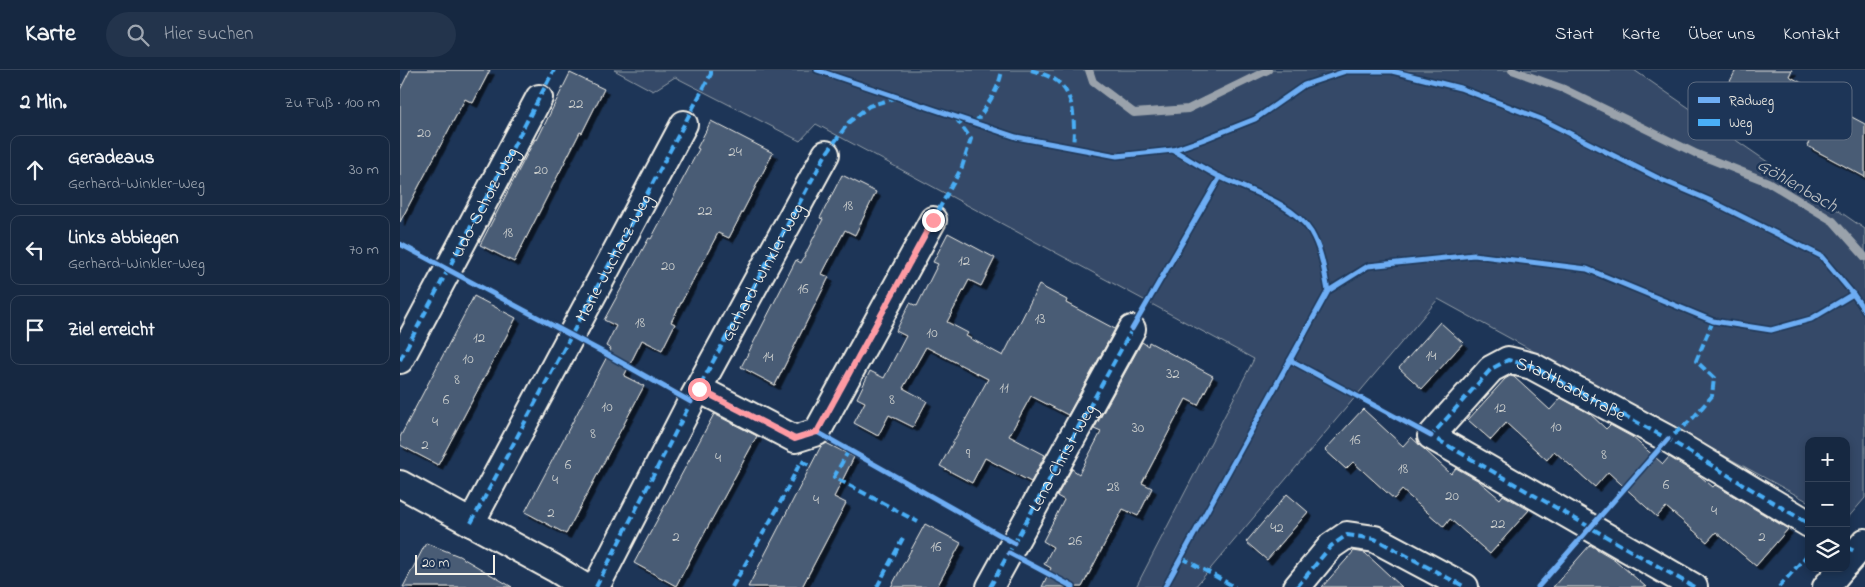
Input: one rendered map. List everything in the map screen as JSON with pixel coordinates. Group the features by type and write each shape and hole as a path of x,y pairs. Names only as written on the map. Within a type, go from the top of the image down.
{"street":[{"name":"Udo-Scholz-Weg","path":"400,360 539,98"},
{"name":"Marie-Juchacz-Weg","path":"471,523 684,124"},
{"name":"Gerhard-Winkler-Weg","path":"596,587 699,389 826,154"},
{"path":"699,389 795,439 817,432 933,220"},
{"name":"Lena-Christ-Weg","path":"990,587 1132,329"},
{"name":"Stadtbadstraße","path":"1694,587 1431,436 1491,369 1508,360 1532,366 1668,439 1805,522"},
{"path":"400,484 554,568 585,587"},
{"path":"1297,587 1331,546 1347,535 1375,539 1465,587"},
{"path":"1826,587 1851,555"}],"shaded area":[{"path":"614,70 1634,70 1688,107 1688,140 1736,140 1865,229 1865,498 1850,515 1850,437 1805,437 1805,500 1438,299 1195,587 1136,587 1254,359 816,124 800,141 675,77 653,91"}],"building":[{"path":"410,70 490,70 473,103 465,99 400,222 400,90"},
{"path":"1736,70 1792,70 1789,76 1800,82 1730,82"},
{"path":"570,73 604,89 514,262 480,245 535,139 537,140"},
{"path":"1852,117 1865,124 1865,177 1807,146 1810,140 1852,140"},
{"path":"711,121 773,153 729,238 718,233 671,322 675,324 662,350 642,340 624,376 644,386 566,534 525,512 611,349 606,346 616,326 604,320 649,238 651,239 699,149 697,148"},
{"path":"842,175 876,192 855,235 845,230 822,274 829,277 775,385 741,367 796,260 801,263 823,219 820,218"},
{"path":"948,233 995,258 981,286 969,280 947,322 968,333 966,336 1003,356 1039,285 1067,300 1066,303 1115,329 1068,415 1031,396 1009,436 1045,455 1031,482 985,458 972,483 940,466 988,379 926,347 903,388 927,401 913,427 889,415 878,436 854,423 865,402 857,398 870,371 884,378 906,336 896,331 910,303 917,306 938,264 933,262"},
{"path":"474,296 516,318 438,465 400,445 400,437"},
{"path":"1440,322 1463,343 1422,389 1399,368"},
{"path":"1142,342 1148,346 1149,342 1213,376 1198,405 1186,399 1142,483 1152,488 1138,516 1123,509 1082,587 1042,587 1051,568 1044,564 1053,547 1043,541 1064,500 1057,496 1072,469 1079,474 1101,432 1094,429"},
{"path":"1510,376 1514,377 1550,410 1561,398 1589,413 1606,429 1610,425 1632,437 1663,464 1669,457 1700,476 1713,487 1715,485 1788,529 1756,566 1716,532 1707,542 1666,507 1657,517 1608,472 1595,487 1554,451 1547,460 1506,423 1491,440 1468,420 1505,379"},
{"path":"1363,409 1403,446 1411,437 1451,474 1456,468 1479,481 1500,499 1503,495 1529,510 1490,554 1450,519 1444,527 1402,490 1394,499 1353,462 1346,469 1325,450"},
{"path":"714,414 757,436 676,586 634,563"},
{"path":"826,443 854,457 834,497 846,503 802,587 748,587 821,446"},
{"path":"1287,494 1308,512 1267,560 1246,542"},
{"path":"925,524 961,543 937,587 891,587"},
{"path":"426,543 459,556 512,587 403,587"},
{"path":"1590,545 1614,559 1646,587 1553,587"},
{"path":"1354,551 1365,553 1402,587 1322,587"}],"waterway":[{"name":"Göhlenbach","path":"1089,70 1093,82 1134,113 1188,109 1268,70"},
{"name":"Göhlenbach","path":"1512,70 1564,89 1697,154 1768,182 1833,221 1865,257"}],"marked path":[{"path":"400,360 554,70"},
{"path":"471,523 711,74 711,70"},
{"path":"975,123 995,91 1002,70"},
{"path":"1031,70 1059,82 1065,90 1072,107 1073,147"},
{"path":"596,587 691,402 826,154 849,122 869,106 895,98"},
{"path":"699,389 795,439 817,432 962,167 971,139 956,118"},
{"path":"1665,442 1693,418 1712,396 1714,378 1696,361 1713,321"},
{"path":"990,587 1134,326"},
{"path":"1694,587 1431,436 1491,369 1508,360 1532,366 1668,439 1805,522"},
{"path":"849,450 834,477 918,522"},
{"path":"732,587 776,511 801,461 811,466"},
{"path":"1297,587 1331,546 1347,535 1375,539 1465,587"},
{"path":"877,587 903,538"},
{"path":"1850,549 1856,552"},
{"path":"1182,558 1235,587"},
{"path":"1779,587 1805,558"}],"cycle path":[{"path":"817,70 1016,137 1117,156 1173,150 1202,140 1255,119 1304,85 1346,71 1392,71 1460,88 1541,119 1662,180 1709,200 1821,256 1865,311"},
{"path":"1165,587 1328,291 1318,246 1303,222 1293,213 1270,199 1208,171 1173,150"},
{"path":"1132,329 1220,177"},
{"path":"400,244 608,355 691,402"},
{"path":"1328,291 1368,266 1474,255 1587,269 1713,321 1771,330 1811,319 1853,294"},
{"path":"1290,360 1431,436"},
{"path":"817,432 1014,543"},
{"path":"1538,587 1668,439"},
{"path":"1009,553 1073,587"}],"route":[{"path":"699,389 795,439 817,432 933,220"}]}
